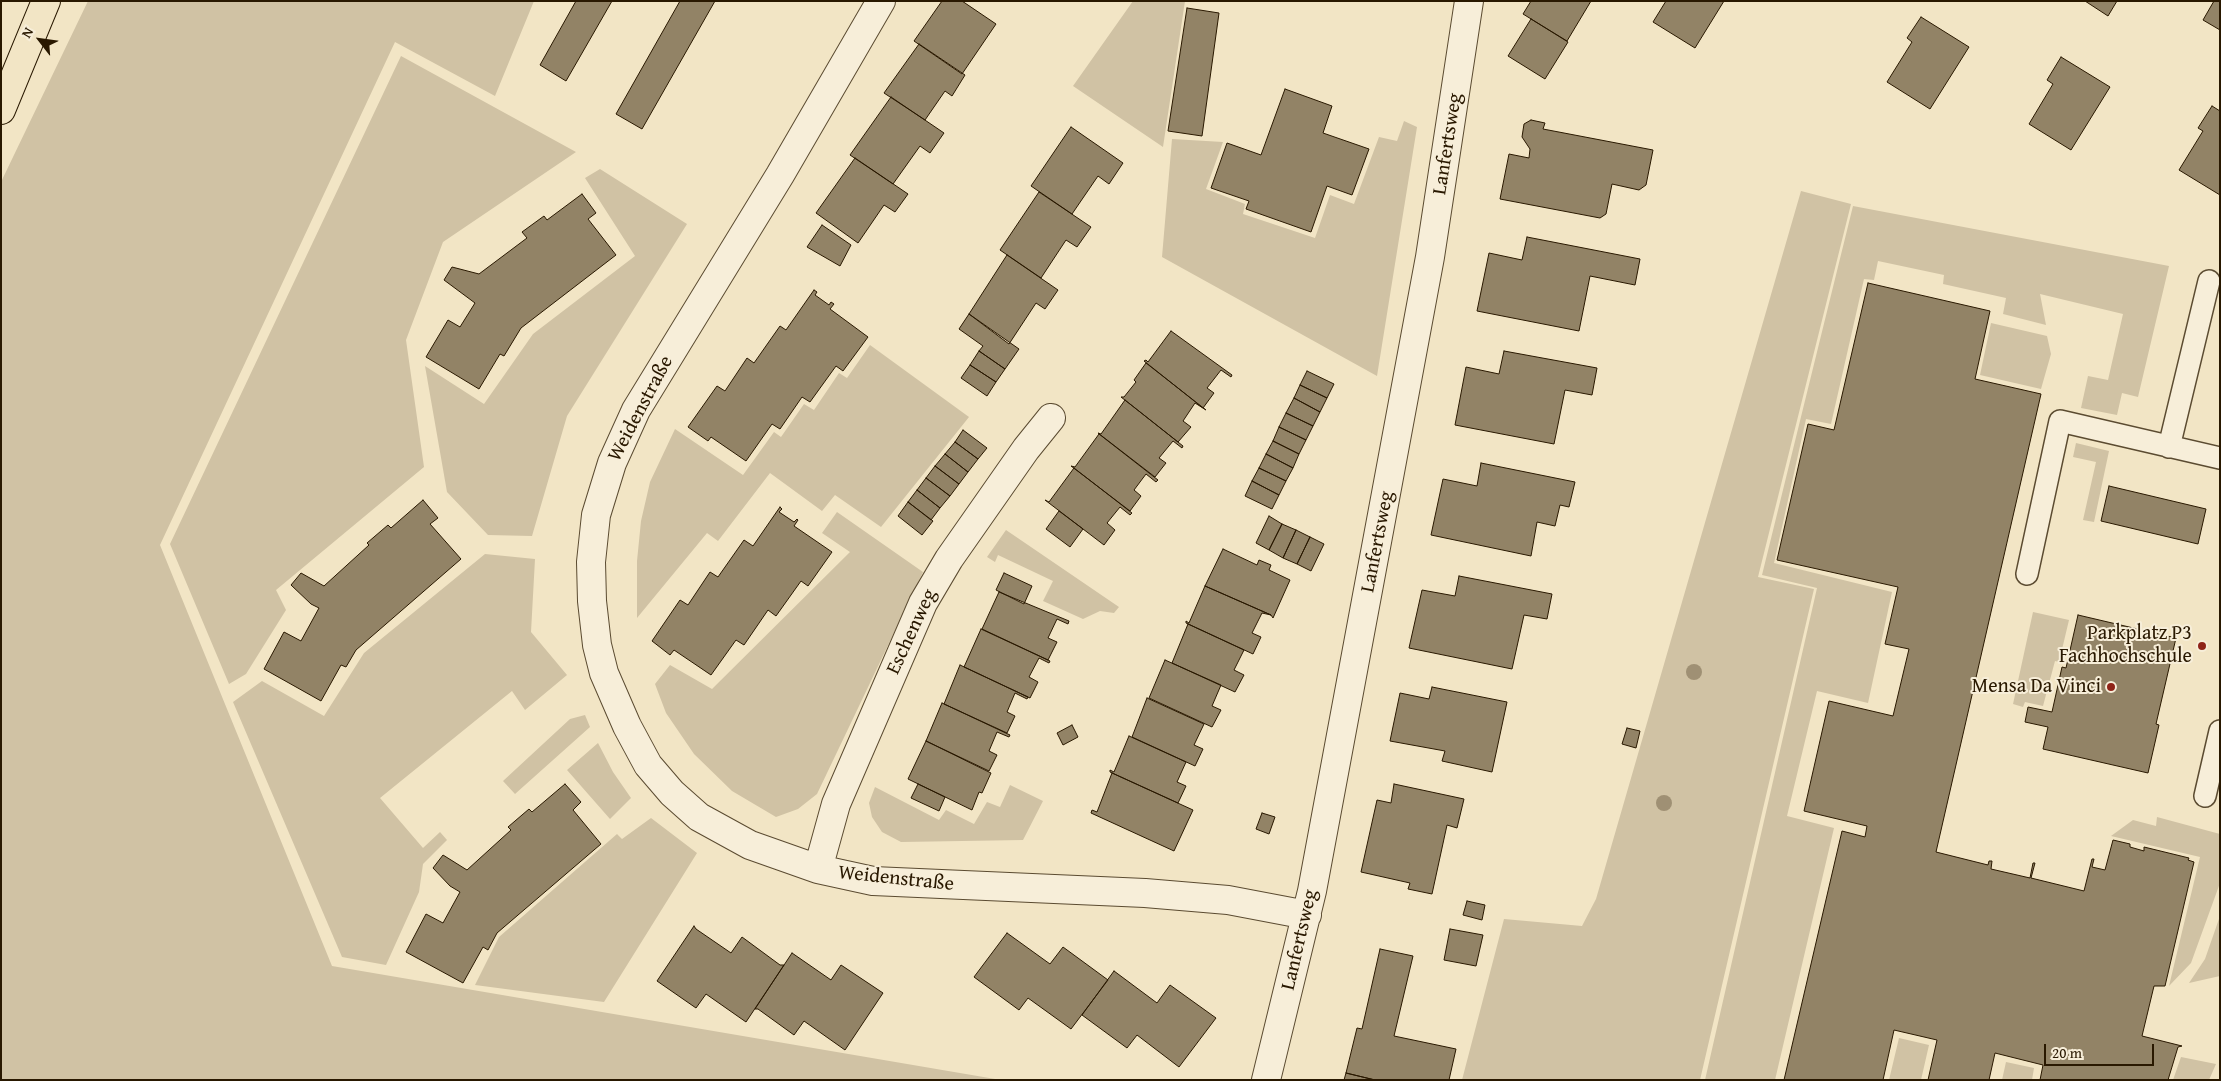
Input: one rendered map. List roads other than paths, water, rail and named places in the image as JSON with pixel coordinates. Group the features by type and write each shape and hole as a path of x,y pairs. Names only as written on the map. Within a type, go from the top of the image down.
{"highway":[{"path":"1,80 38,1"},
{"path":"1,110 46,1"}],"street":[{"name":"Weidenstraße","path":"881,1 780,175 636,410 618,447 604,484 596,514 592,542 591,585 597,645 610,688 648,766 672,793 699,817 725,833 778,856 846,877 889,883 1136,892 1228,900 1307,915"},
{"name":"Lanfertsweg","path":"1266,1080 1307,915 1430,256 1468,1"},
{"name":"Eschenweg","path":"818,869 836,804 924,603 949,559 1026,449 1051,418"}],"lane":[{"path":"2169,447 2209,282"},
{"path":"2027,574 2060,421 2220,458"},
{"path":"2206,796 2220,731"}],"place":[{"name":"Parkplatz P3 Fachhochschule","path":"2202,646"},
{"name":"Mensa Da Vinci","path":"2111,687"}]}
